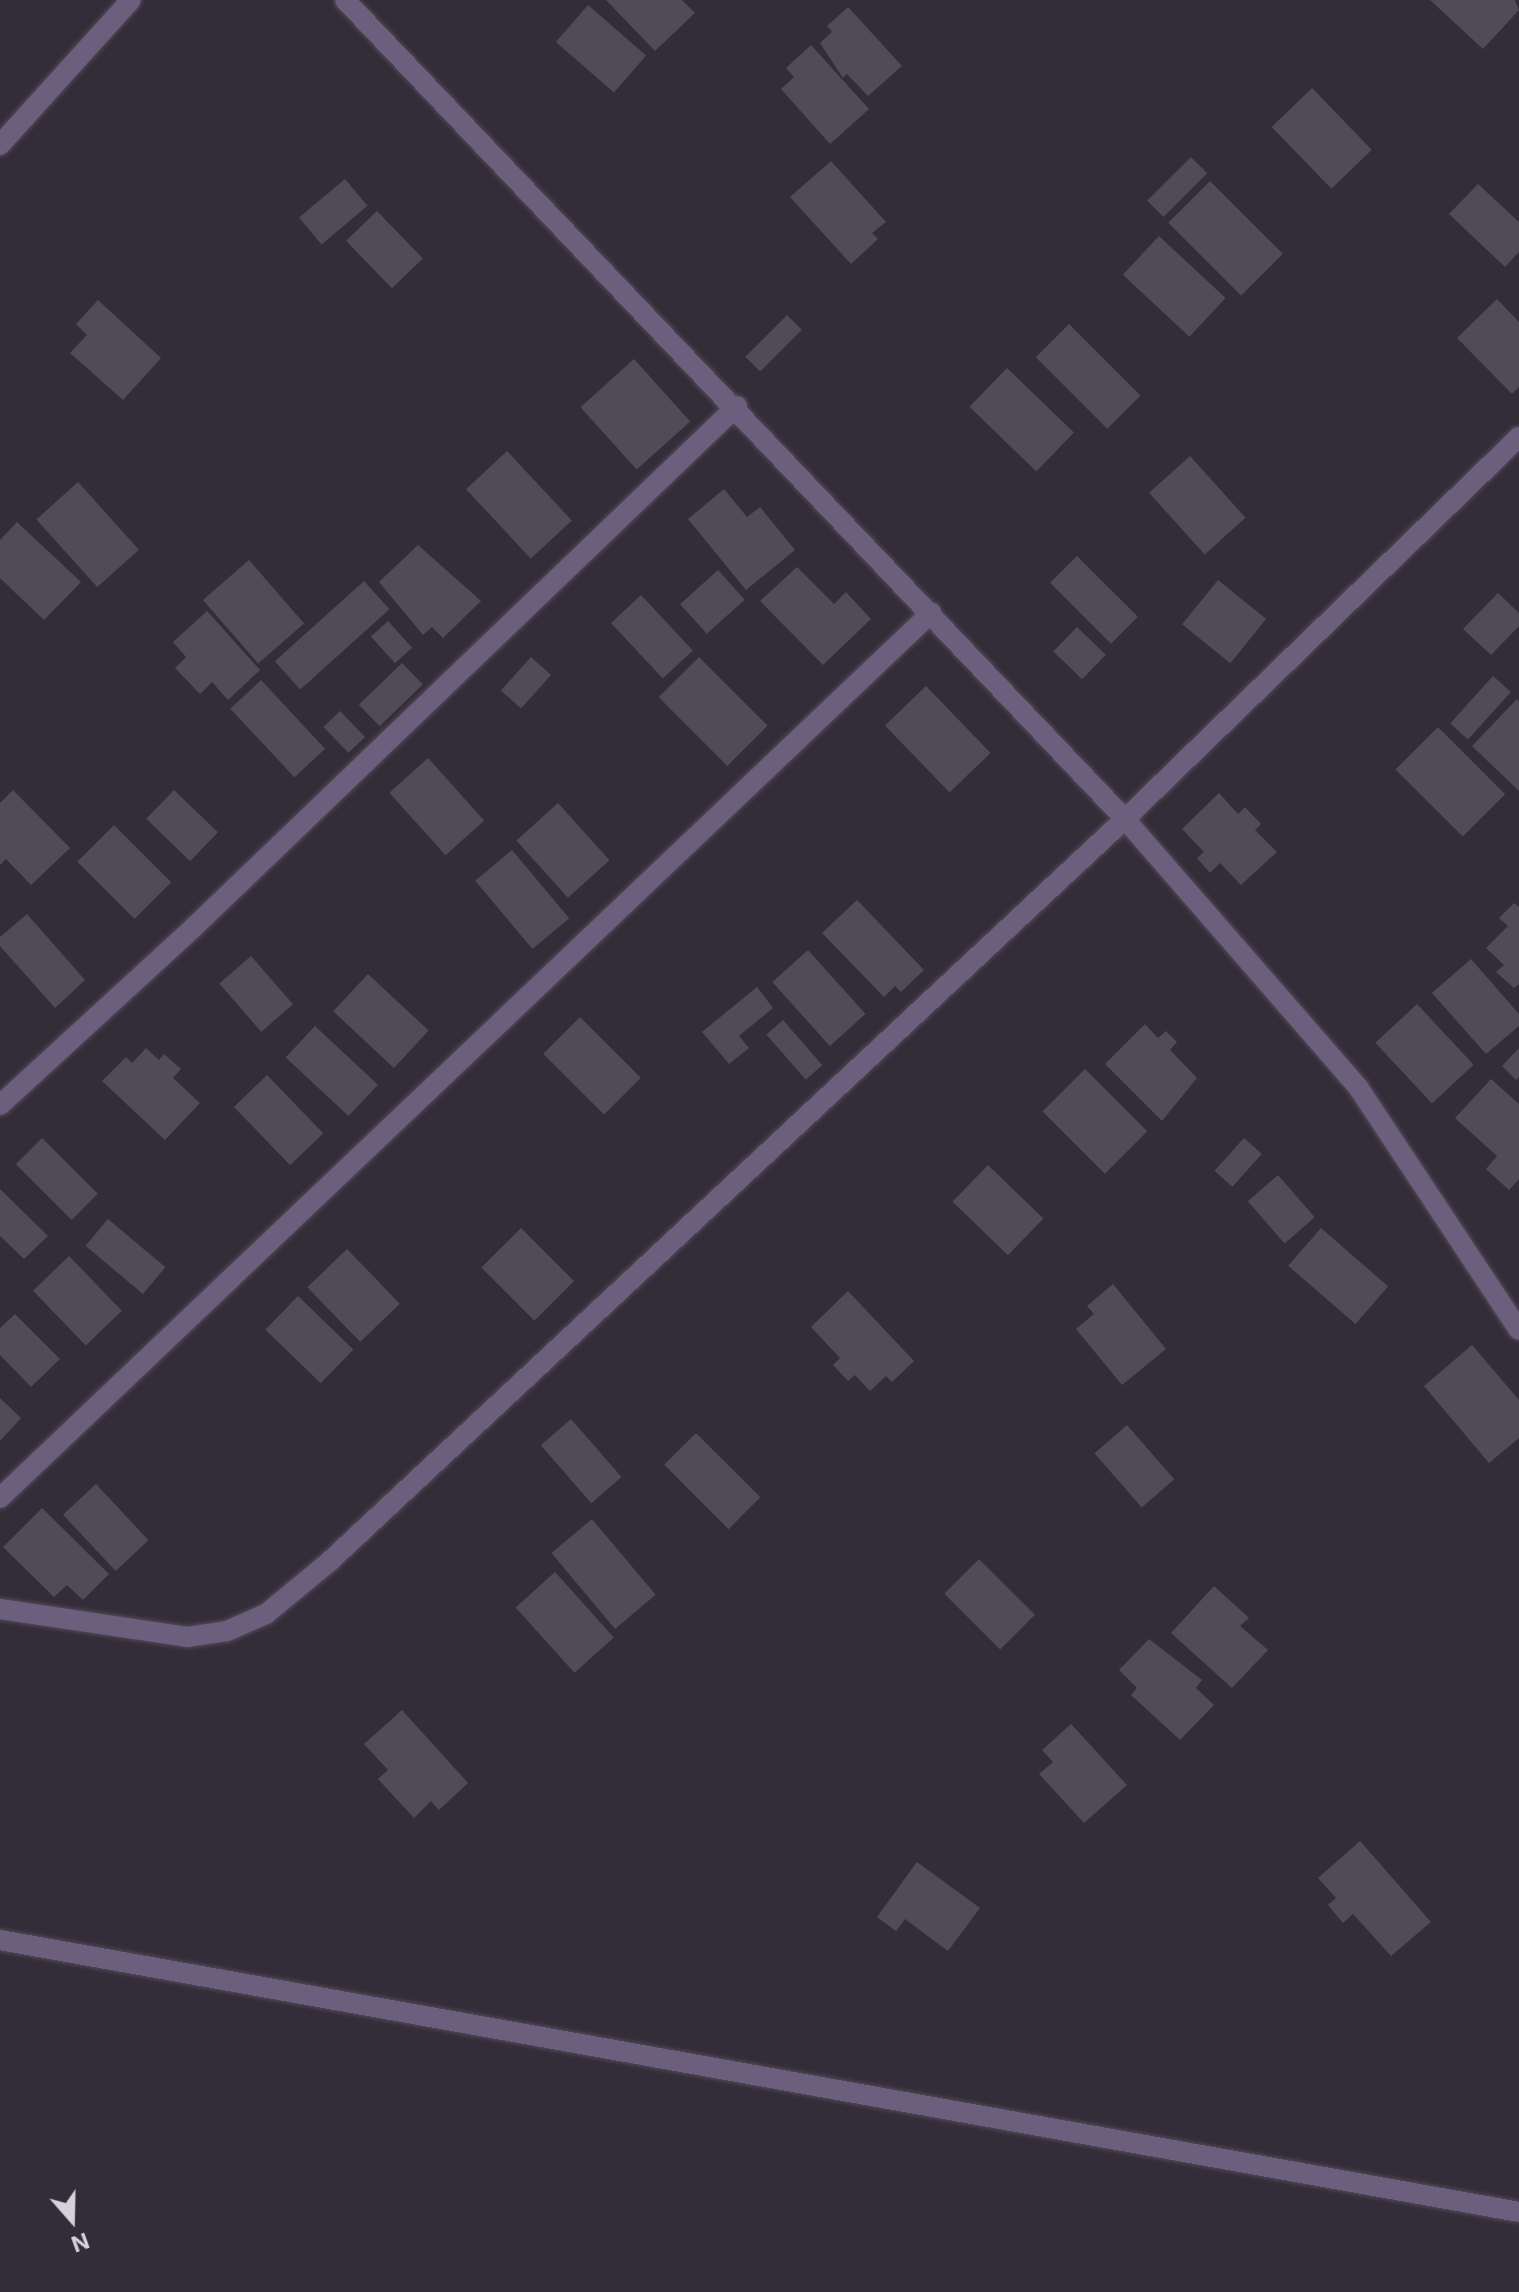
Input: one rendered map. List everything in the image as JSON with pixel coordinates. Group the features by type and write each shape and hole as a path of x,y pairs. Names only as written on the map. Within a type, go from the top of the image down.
{"street":[{"path":"0,145 131,0"},
{"path":"345,0 737,406 1125,819 1358,1087 1519,1330"},
{"path":"0,1105 193,928 737,406"},
{"path":"0,1609 187,1637 227,1631 266,1614 330,1561 1125,819 1519,437"},
{"path":"0,1498 931,613"},
{"path":"0,1940 1519,2212"}],"building":[{"path":"606,0 682,0 695,13 655,51"},
{"path":"1430,0 1515,0 1519,10 1483,49"},
{"path":"588,5 646,56 614,92 556,42"},
{"path":"848,7 902,66 868,96 847,74 843,78 820,43 832,32 827,26"},
{"path":"811,45 869,109 830,144 781,89 794,77 786,68"},
{"path":"1312,88 1372,150 1331,189 1272,127"},
{"path":"1191,157 1207,173 1163,217 1147,201"},
{"path":"831,161 886,222 872,233 878,239 851,264 790,197"},
{"path":"345,179 367,206 322,244 299,218"},
{"path":"1210,181 1283,254 1241,296 1168,223"},
{"path":"1478,184 1519,222 1519,252 1505,267 1449,214"},
{"path":"377,211 423,258 392,288 346,241"},
{"path":"1159,236 1226,298 1189,337 1123,275"},
{"path":"1497,299 1519,322 1519,387 1512,394 1457,338"},
{"path":"98,300 161,358 123,400 70,353 87,335 76,324"},
{"path":"787,315 802,330 760,372 745,357"},
{"path":"1069,324 1140,395 1107,429 1036,357"},
{"path":"634,359 690,421 637,470 580,407"},
{"path":"1007,368 1074,433 1036,471 969,407"},
{"path":"507,451 572,520 531,559 466,489"},
{"path":"1190,456 1246,518 1205,554 1149,493"},
{"path":"78,482 139,550 97,587 36,519"},
{"path":"724,489 747,517 760,507 795,550 746,590 688,519"},
{"path":"17,522 81,582 44,620 0,578 0,540"},
{"path":"418,545 481,601 443,638 432,627 423,635 379,582"},
{"path":"1077,556 1138,617 1111,644 1050,583"},
{"path":"249,560 304,623 258,663 203,600"},
{"path":"797,567 834,604 846,592 871,619 823,665 760,601"},
{"path":"718,570 745,600 707,634 680,604"},
{"path":"1218,580 1266,619 1230,663 1182,624"},
{"path":"364,581 389,609 300,690 275,661"},
{"path":"1498,593 1519,613 1519,626 1491,655 1463,629"},
{"path":"641,595 693,651 663,679 611,623"},
{"path":"207,611 260,670 228,700 212,682 200,694 175,668 186,657 173,642"},
{"path":"388,621 412,648 395,663 371,636"},
{"path":"1077,627 1106,655 1082,679 1053,651"},
{"path":"531,657 551,675 521,709 501,690"},
{"path":"699,657 768,726 727,766 659,697"},
{"path":"402,663 423,685 380,726 359,705"},
{"path":"1493,676 1511,692 1468,740 1450,724"},
{"path":"261,680 325,749 294,777 230,709"},
{"path":"926,686 991,753 950,792 885,726"},
{"path":"1517,699 1519,702 1519,791 1472,746"},
{"path":"340,711 365,737 348,753 323,727"},
{"path":"1438,727 1505,794 1463,837 1396,769"},
{"path":"428,758 484,820 446,855 389,793"},
{"path":"13,790 70,848 31,885 6,859 0,865 0,803"},
{"path":"174,790 218,832 190,861 146,819"},
{"path":"1219,793 1238,814 1245,807 1261,824 1255,830 1277,852 1241,885 1220,863 1210,873 1197,858 1204,852 1182,829"},
{"path":"558,803 610,860 568,898 516,840"},
{"path":"114,825 171,882 135,919 77,862"},
{"path":"512,850 569,918 532,949 475,881"},
{"path":"857,900 924,970 901,992 895,986 884,997 822,933"},
{"path":"1514,903 1519,907 1519,984 1514,988 1496,972 1504,965 1486,948 1508,926 1499,918"},
{"path":"27,914 85,980 55,1008 0,946 0,937"},
{"path":"808,950 866,1014 830,1046 772,982"},
{"path":"251,956 293,1004 261,1032 219,984"},
{"path":"1471,959 1519,1014 1519,1026 1486,1054 1432,993"},
{"path":"368,974 429,1031 394,1068 333,1011"},
{"path":"757,987 773,1008 739,1036 749,1048 729,1064 702,1032"},
{"path":"1417,1004 1474,1065 1432,1104 1375,1043"},
{"path":"580,1017 641,1078 604,1115 543,1054"},
{"path":"783,1020 822,1065 806,1080 766,1034"},
{"path":"1145,1024 1158,1038 1166,1031 1177,1042 1170,1050 1197,1078 1162,1121 1105,1064"},
{"path":"315,1026 378,1085 349,1116 286,1057"},
{"path":"146,1048 159,1060 164,1054 181,1069 173,1078 200,1103 165,1140 102,1081 126,1057 132,1063"},
{"path":"1519,1048 1519,1077 1516,1080 1502,1066"},
{"path":"1085,1069 1147,1131 1105,1174 1043,1111"},
{"path":"267,1075 323,1133 290,1165 234,1107"},
{"path":"1491,1079 1519,1104 1519,1179 1509,1190 1486,1169 1497,1156 1455,1118"},
{"path":"42,1138 98,1194 72,1220 16,1164"},
{"path":"1244,1138 1262,1154 1232,1187 1215,1171"},
{"path":"988,1165 1043,1218 1008,1255 953,1202"},
{"path":"1278,1175 1315,1217 1285,1244 1248,1201"},
{"path":"0,1189 48,1236 24,1259 0,1236"},
{"path":"108,1219 165,1267 143,1294 86,1246"},
{"path":"521,1228 574,1281 534,1321 481,1268"},
{"path":"1321,1228 1388,1286 1355,1324 1288,1266"},
{"path":"347,1249 400,1304 360,1342 307,1287"},
{"path":"69,1256 122,1311 86,1345 33,1291"},
{"path":"1113,1284 1166,1349 1122,1385 1076,1329 1094,1314 1087,1306"},
{"path":"848,1291 914,1361 892,1382 886,1376 870,1391 855,1375 848,1381 833,1365 840,1358 811,1327"},
{"path":"298,1296 353,1349 321,1383 265,1330"},
{"path":"15,1314 60,1359 31,1387 0,1355 0,1328"},
{"path":"1472,1345 1519,1400 1519,1438 1489,1463 1424,1386"},
{"path":"0,1398 21,1418 0,1441"},
{"path":"571,1419 622,1477 591,1503 541,1445"},
{"path":"1127,1425 1174,1479 1142,1508 1095,1453"},
{"path":"696,1433 760,1497 729,1529 664,1465"},
{"path":"96,1484 149,1540 116,1571 63,1515"},
{"path":"42,1508 109,1574 83,1600 67,1585 54,1597 3,1547"},
{"path":"592,1519 656,1595 615,1629 551,1553"},
{"path":"979,1559 1035,1615 1000,1650 944,1594"},
{"path":"555,1572 614,1637 574,1673 516,1607"},
{"path":"1214,1586 1249,1618 1240,1626 1268,1650 1232,1688 1171,1633"},
{"path":"1149,1639 1202,1680 1196,1688 1214,1705 1180,1740 1131,1695 1137,1688 1119,1670"},
{"path":"402,1710 468,1783 439,1810 431,1801 414,1818 378,1779 388,1770 364,1744"},
{"path":"1071,1724 1127,1785 1084,1823 1039,1774 1053,1762 1042,1750"},
{"path":"1360,1841 1431,1922 1391,1956 1353,1914 1343,1923 1328,1905 1336,1898 1318,1878"},
{"path":"917,1862 980,1908 948,1951 905,1919 896,1931 877,1917"}]}
